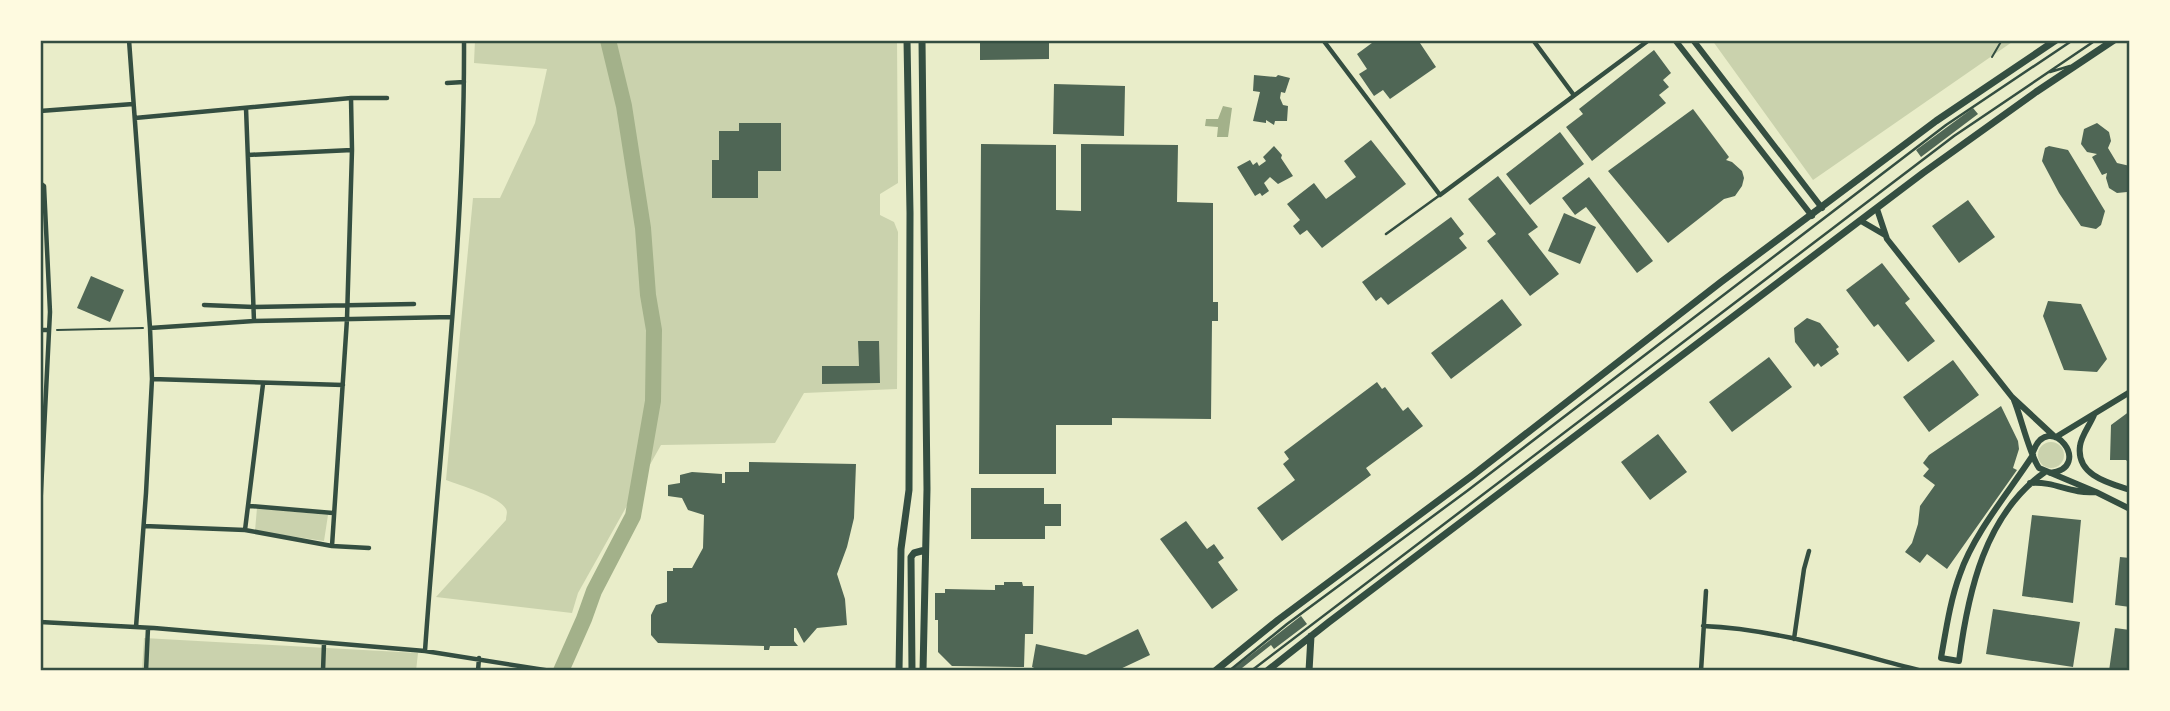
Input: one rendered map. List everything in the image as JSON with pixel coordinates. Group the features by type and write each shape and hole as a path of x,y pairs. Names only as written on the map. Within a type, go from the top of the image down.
{"main road":[{"path":"899,671 901,550 909,490 907,40"},
{"path":"922,40 927,475 923,671"},
{"path":"1675,40 1812,216"},
{"path":"1693,40 1822,208"},
{"path":"1215,671 1721,282 1936,121 2056,40"},
{"path":"1267,671 1877,209 1999,119 2114,40"},
{"path":"1715,88 1724,80"},
{"path":"1770,161 1780,154"},
{"path":"1787,183 1796,176"},
{"path":"909,197 924,196"},
{"path":"1877,209 1885,235 2012,397 2055,437 2064,442 2069,449 2065,467 2058,472 2047,472 2028,484 2013,501 1985,550 1976,574 1959,661 1941,658 1960,572 2039,441 2046,437 2055,437 2130,392"},
{"path":"1861,222 1885,235"},
{"path":"2012,397 2034,462 2047,472 2130,509"},
{"path":"2094,415 2080,445 2081,461 2088,473 2130,490"},
{"path":"2028,484 2047,482 2081,493 2096,492"},
{"path":"912,671 911,557 914,553 925,550"},
{"path":"1952,600 1969,606"},
{"path":"1309,671 1311,636"}],"street":[{"path":"129,40 152,379 136,627"},
{"path":"425,651 440,442 453,317 464,40"},
{"path":"1323,40 1440,195 1648,40"},
{"path":"1532,40 1573,94"},
{"path":"447,82 464,82"},
{"path":"135,118 387,97"},
{"path":"332,546 348,305 351,98"},
{"path":"40,111 133,104"},
{"path":"246,108 254,321"},
{"path":"248,155 352,150"},
{"path":"40,183 44,186 43,249 50,312 43,400 40,511"},
{"path":"204,306 414,304"},
{"path":"40,312 50,312"},
{"path":"150,328 254,321 453,317"},
{"path":"40,330 49,330"},
{"path":"152,379 343,385"},
{"path":"245,530 263,384"},
{"path":"250,506 333,513"},
{"path":"144,526 245,530 332,546 369,548"},
{"path":"1794,639 1809,551"},
{"path":"1701,671 1706,591"},
{"path":"40,622 136,627 425,651 551,671"},
{"path":"1703,626 1727,627 1794,639 1923,671"},
{"path":"146,671 148,628"},
{"path":"323,671 324,643"},
{"path":"478,671 479,658"}],"lane":[{"path":"1229,671 1279,630 1467,491 1946,125 2073,40"},
{"path":"1251,671 1943,144 2096,40"},
{"path":"2043,75 2081,61"},
{"path":"1386,234 1440,195"}],"path":[{"path":"1992,57 2002,40"},
{"path":"49,330 150,328"}],"shaded area":[{"path":"475,40 897,40 898,183 880,194 880,215 894,222 898,232 897,389 804,393 775,443 661,445 578,593 572,613 436,597 506,520 506,509 496,500 446,480 473,198 500,198 535,123 547,69 474,63"},
{"path":"1712,40 2015,40 1813,180"},
{"path":"1223,106 1232,108 1228,137 1217,137 1218,127 1205,126 1206,119 1218,119"},
{"path":"2051,442 2060,446 2064,455 2060,464 2051,468 2042,464 2038,455 2042,446"},
{"path":"257,508 328,515 324,541 255,531"},
{"path":"144,638 418,653 416,671 142,671"}],"building":[{"path":"980,40 1049,40 1049,59 980,60"},
{"path":"1376,40 1418,40 1436,67 1390,99 1383,90 1374,96 1359,74 1367,69 1357,54"},
{"path":"1654,50 1671,73 1663,80 1669,87 1659,95 1666,103 1592,161 1566,127 1583,114 1579,109"},
{"path":"1254,75 1290,78 1285,93 1281,92 1280,98 1283,105 1288,106 1287,121 1275,121 1274,125 1266,120 1266,123 1253,121 1260,92 1253,91"},
{"path":"1054,84 1125,86 1124,136 1053,134"},
{"path":"1973,108 1978,114 1921,157 1916,150"},
{"path":"1693,109 1729,157 1726,160 1742,171 1744,178 1735,196 1724,199 1668,243 1608,171"},
{"path":"739,123 781,123 781,171 758,171 758,198 712,198 712,160 719,160 719,131 739,131"},
{"path":"2097,123 2109,132 2111,141 2108,148 2117,163 2130,166 2130,190 2127,192 2117,193 2109,188 2107,173 2102,175 2092,157 2097,154 2087,152 2081,144 2084,129"},
{"path":"1560,132 1584,164 1530,205 1506,174"},
{"path":"1371,140 1406,184 1322,248 1307,230 1300,235 1293,226 1300,220 1287,204 1314,183 1326,199 1356,177 1344,161"},
{"path":"981,144 1056,145 1056,210 1081,211 1081,144 1178,145 1177,202 1213,203 1213,302 1218,302 1218,321 1212,321 1211,419 1112,418 1112,425 1056,425 1056,474 979,474"},
{"path":"1274,146 1293,176 1278,184 1270,177 1264,183 1269,191 1262,196 1260,193 1255,196 1237,167 1250,160 1253,165 1257,162 1259,166 1266,161 1263,157"},
{"path":"2049,146 2068,150 2105,211 2101,225 2096,229 2081,226 2059,193 2042,161 2045,148"},
{"path":"1498,176 1538,227 1528,234 1559,274 1530,296 1487,241 1496,234 1468,199"},
{"path":"1589,177 1653,261 1637,273 1586,207 1575,215 1562,198"},
{"path":"1968,200 1995,237 1959,263 1932,226"},
{"path":"1564,213 1596,227 1580,264 1548,251"},
{"path":"1451,217 1464,234 1459,238 1467,248 1388,305 1381,297 1376,301 1362,282"},
{"path":"1882,263 1910,299 1905,303 1935,341 1908,362 1878,324 1874,327 1846,290"},
{"path":"91,276 124,290 110,322 77,308"},
{"path":"1502,299 1522,325 1451,379 1431,353"},
{"path":"2048,301 2081,304 2107,359 2097,372 2064,370 2043,316"},
{"path":"1807,318 1820,323 1839,347 1836,349 1839,354 1821,367 1818,363 1814,367 1795,342 1794,328"},
{"path":"858,341 879,341 880,383 822,384 822,366 859,366"},
{"path":"1769,357 1792,387 1732,432 1709,402"},
{"path":"1953,360 1979,395 1929,432 1903,397"},
{"path":"1377,382 1382,389 1385,387 1403,411 1408,407 1423,426 1366,468 1371,475 1282,541 1257,508 1295,480 1283,464 1289,459 1284,452"},
{"path":"2001,406 2018,441 2019,449 2013,468 2017,470 1947,569 1927,554 1920,563 1905,552 1912,543 1920,506 1935,485 1923,476 1929,469 1923,463 1929,455"},
{"path":"2130,411 2130,464 2126,460 2110,460 2111,425"},
{"path":"1658,434 1687,472 1650,500 1621,462"},
{"path":"749,462 856,464 854,518 837,574 845,599 847,625 817,628 804,643 794,628 794,641 798,646 770,646 769,650 764,650 764,646 658,643 651,635 651,615 656,605 667,602 667,571 673,571 673,568 692,568 703,548 704,515 688,510 682,498 668,496 668,485 680,483 680,475 692,472 722,474 722,483 725,483 725,472 749,472"},
{"path":"971,488 1044,488 1044,504 1061,504 1061,526 1045,526 1045,539 971,539"},
{"path":"2032,515 2081,520 2073,603 2022,596"},
{"path":"1186,521 1207,549 1214,544 1224,558 1218,562 1238,590 1212,609 1160,539"},
{"path":"2120,557 2130,558 2130,607 2115,605"},
{"path":"1004,582 1022,582 1023,586 1034,586 1033,634 1025,634 1024,667 952,666 938,652 935,593 945,593 945,589 995,590 995,585 1004,585"},
{"path":"1993,609 2080,622 2073,667 1986,654"},
{"path":"1301,616 1307,624 1274,649 1271,645 1242,668 1244,671 1230,671"},
{"path":"2115,628 2130,630 2130,671 2109,671"},
{"path":"1138,629 1150,655 1116,671 1041,671 1032,667 1036,644 1086,655"}],"waterway":[{"path":"561,671 594,591 633,516 653,401 654,330 648,295 643,228 624,106 608,40"}]}
